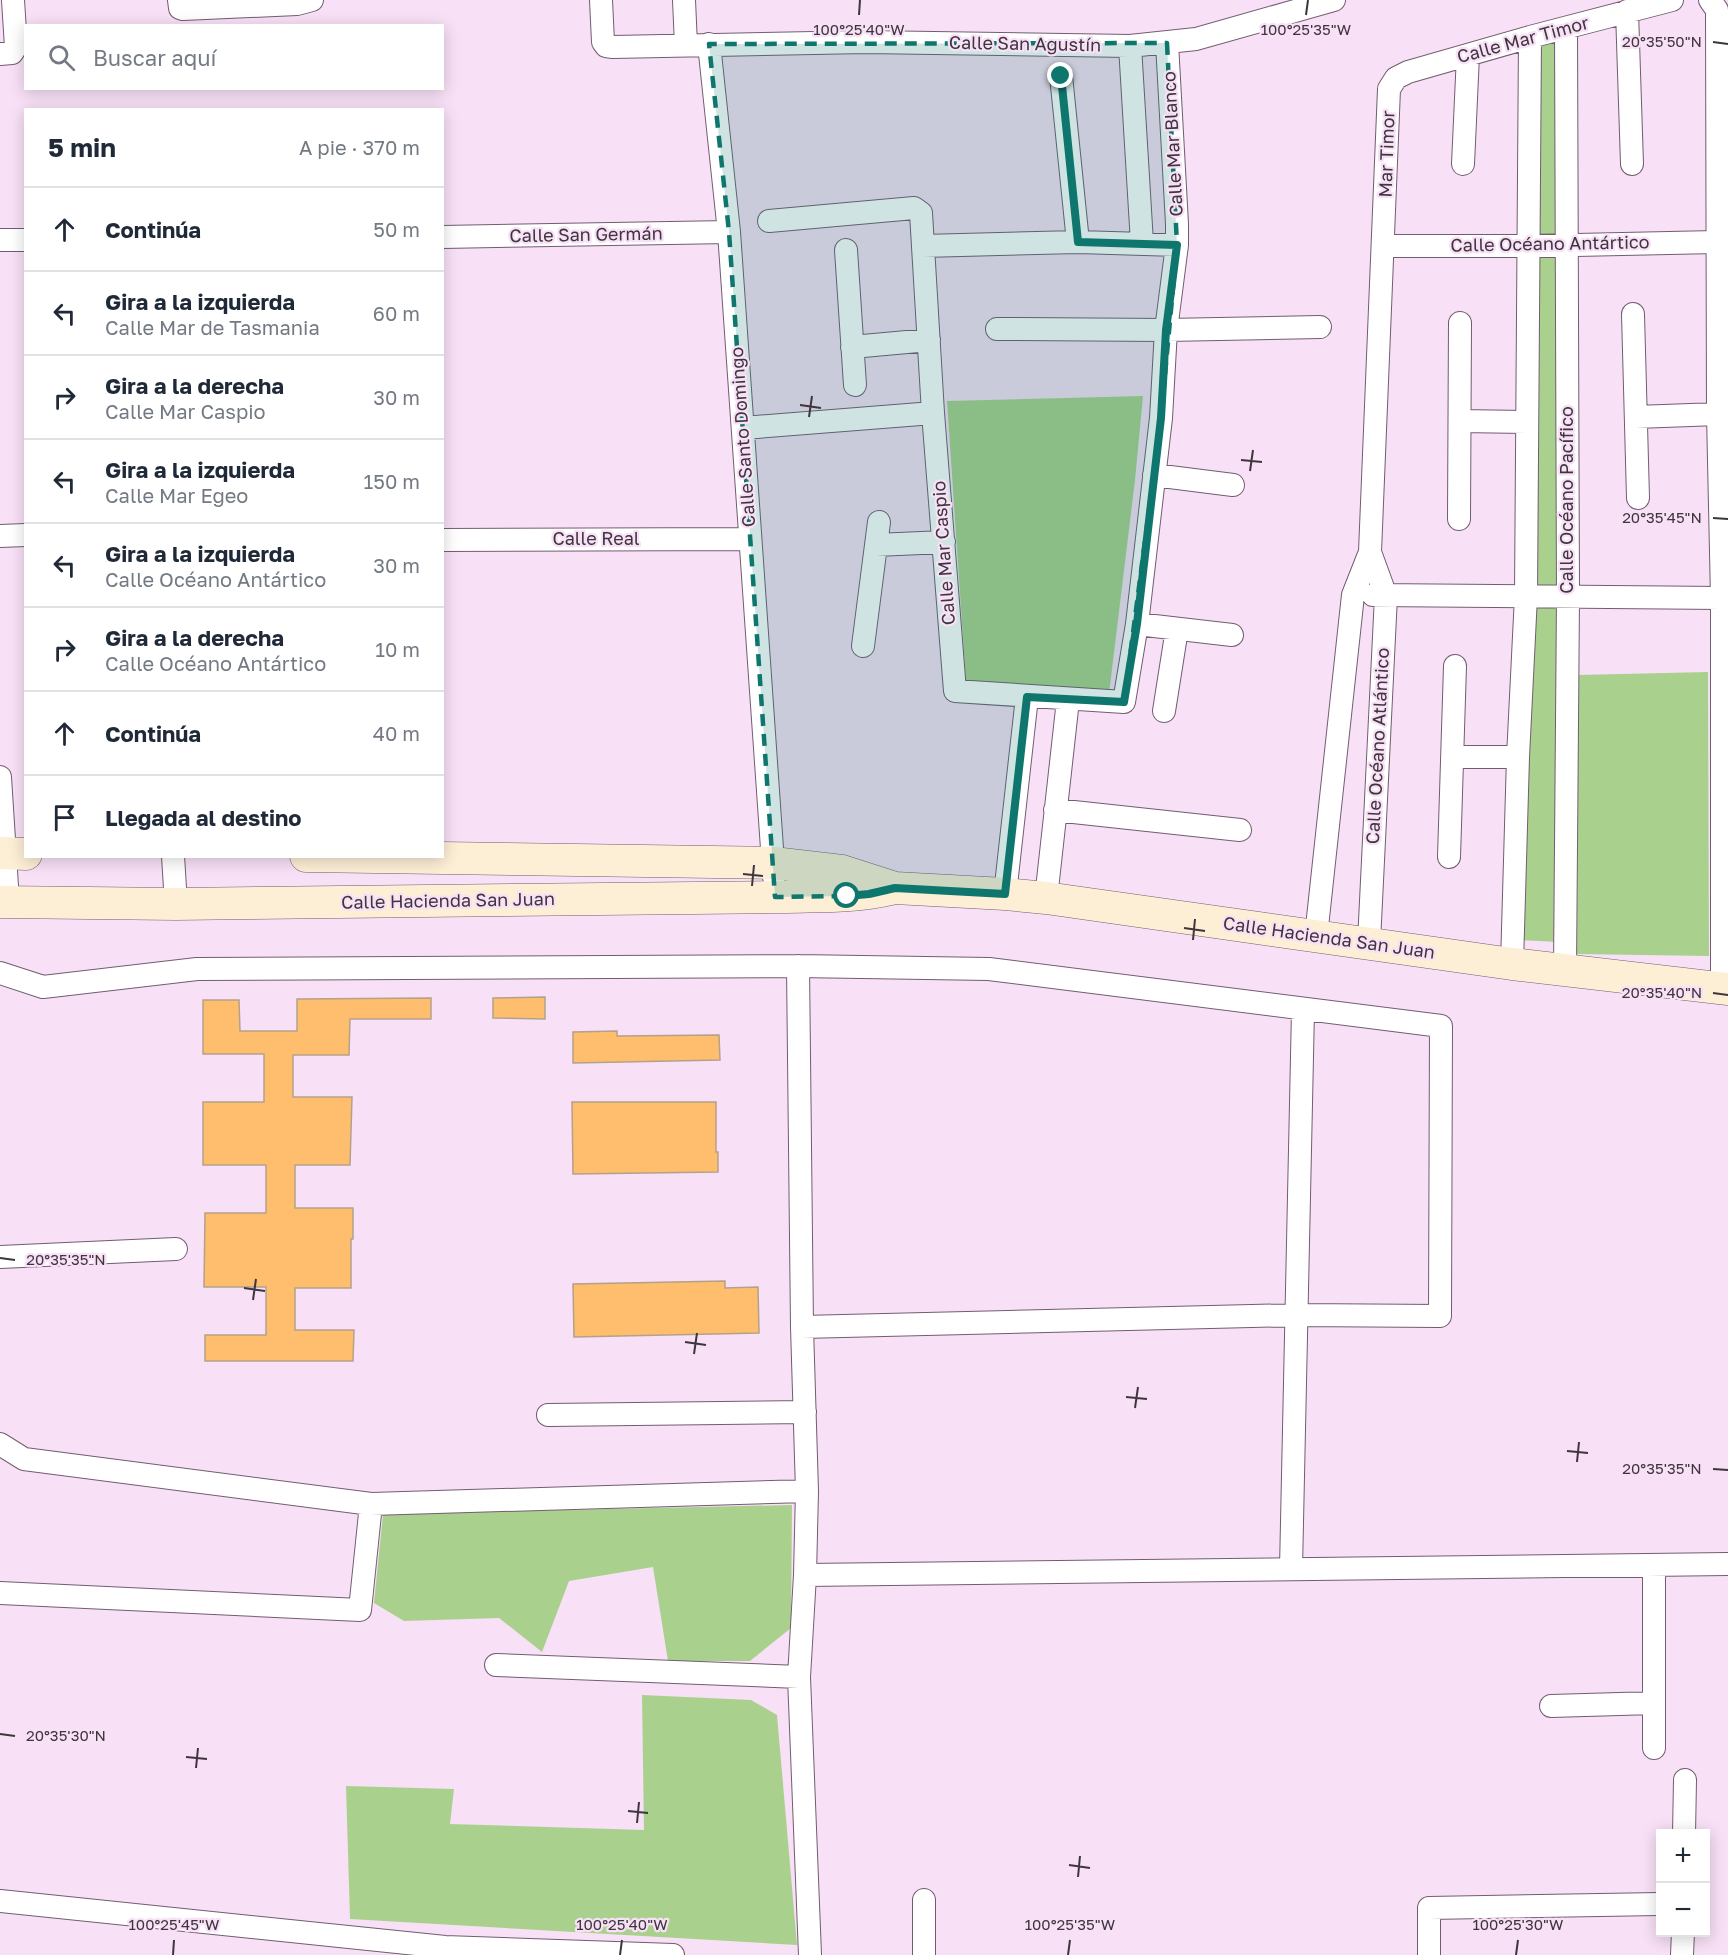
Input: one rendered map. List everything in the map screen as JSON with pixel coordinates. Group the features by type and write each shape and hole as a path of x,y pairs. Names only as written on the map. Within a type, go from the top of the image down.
{"main road":[{"name":"Calle Hacienda San Juan","path":"439,858 773,863 842,871 895,888 1046,898 1512,964 1725,989"},
{"name":"Calle Hacienda San Juan","path":"4,902 176,904 847,896 895,888"}],"street":[{"path":"0,54 12,53 16,47 13,0"},
{"path":"179,0 180,8 183,9 261,3 297,4 312,0"},
{"path":"601,0 602,38 606,46 709,44"},
{"path":"684,0 686,45"},
{"name":"Calle San Agustín","path":"709,44 866,42 1130,46 1167,44 1196,39 1334,0"},
{"name":"Calle Mar Timor","path":"1408,72 1672,0"},
{"path":"1713,5 1725,989"},
{"path":"1627,11 1632,164"},
{"name":"Calle Océano Pacífico","path":"1565,971 1568,597 1566,29"},
{"path":"1512,964 1518,757 1526,596 1530,37"},
{"name":"Calle Santo Domingo","path":"709,44 729,232 775,897"},
{"name":"Calle Mar Blanco","path":"1124,702 1137,624 1161,418 1166,330 1177,245 1167,44"},
{"name":"Calle Mar Blanco","path":"1130,46 1142,243"},
{"path":"1463,164 1467,55"},
{"name":"Mar Timor","path":"1383,246 1389,88 1396,78 1408,72"},
{"path":"1061,76 1078,242"},
{"path":"768,220 914,208 921,213 923,246 1078,242 1177,245"},
{"name":"Calle San Germán","path":"444,237 729,232"},
{"path":"0,240 24,240"},
{"name":"Calle Océano Antártico","path":"1383,246 1716,242"},
{"name":"Calle Mar Caspio","path":"923,246 933,413 955,691 1124,702"},
{"name":"Calle Océano Atlántico","path":"1316,936 1353,595 1370,552 1383,246"},
{"path":"846,250 855,385"},
{"path":"1633,314 1638,498"},
{"path":"1459,519 1460,323"},
{"path":"997,329 1166,330 1320,327"},
{"path":"852,346 929,340"},
{"path":"743,428 933,413"},
{"path":"1636,417 1718,414"},
{"path":"1460,422 1527,422"},
{"path":"1154,475 1233,485"},
{"path":"863,646 879,522"},
{"path":"0,536 24,536"},
{"name":"Calle Real","path":"444,540 750,539"},
{"path":"876,545 944,542"},
{"name":"Calle Océano Atlántico","path":"1369,942 1386,596 1370,552"},
{"path":"1353,595 1722,598"},
{"path":"1137,624 1232,635"},
{"path":"1164,711 1177,629"},
{"path":"1449,857 1455,666"},
{"path":"1005,894 1027,697"},
{"path":"1046,898 1068,700"},
{"path":"1453,757 1518,757"},
{"path":"0,777 10,853 4,902"},
{"path":"1055,810 1240,830"},
{"path":"173,858 176,904"},
{"path":"798,966 802,1326 807,1491 799,1677 810,1955"},
{"path":"0,973 44,987 197,969 798,966 989,969 1442,1026 1440,1316 1297,1315 802,1326"},
{"path":"1291,1569 1303,1010"},
{"path":"0,1257 176,1249"},
{"path":"548,1415 805,1412"},
{"path":"0,1444 24,1459 371,1504 807,1491"},
{"path":"0,1593 360,1610 371,1504"},
{"path":"805,1575 1728,1564"},
{"path":"1654,1565 1654,1748"},
{"path":"496,1665 799,1677"},
{"path":"1551,1706 1654,1703"},
{"path":"1684,1780 1684,1829"},
{"path":"924,1900 924,1955"},
{"path":"0,1901 445,1947 673,1955"},
{"path":"1429,1955 1429,1908 1656,1904"},
{"path":"1682,1955 1683,1937"}],"highlighted area":[{"path":"1167,43 1177,245 1161,418 1124,702 1027,697 1005,894 895,888 847,896 775,897 729,232 709,44"}],"green space":[{"path":"1555,38 1558,942 1521,940 1537,42"},
{"path":"1143,396 1109,694 966,682 947,401"},
{"path":"1708,672 1709,956 1577,954 1578,675"},
{"path":"792,1505 791,1628 750,1661 668,1661 653,1567 569,1581 542,1652 499,1618 404,1621 374,1603 383,1514"},
{"path":"642,1695 751,1700 777,1715 797,1945 350,1919 346,1786 454,1789 450,1824 644,1830"}],"building":[{"path":"545,997 545,1019 493,1018 493,998"},
{"path":"431,998 431,1019 350,1019 349,1055 293,1055 293,1097 352,1097 350,1165 295,1165 295,1208 353,1208 351,1288 295,1288 295,1330 354,1330 353,1361 205,1361 205,1335 266,1335 266,1287 204,1287 205,1213 266,1213 266,1165 203,1165 203,1102 264,1102 264,1054 203,1054 203,1000 239,1000 240,1031 297,1031 297,999"},
{"path":"617,1031 617,1036 719,1035 720,1060 573,1063 573,1032"},
{"path":"572,1102 716,1102 718,1172 573,1174"},
{"path":"725,1281 725,1288 758,1287 759,1333 574,1337 573,1284"}],"route":[{"path":"847,896 895,888 1005,894 1027,697 1124,702 1137,624 1161,418 1166,330 1177,245 1078,242 1061,76"}]}
